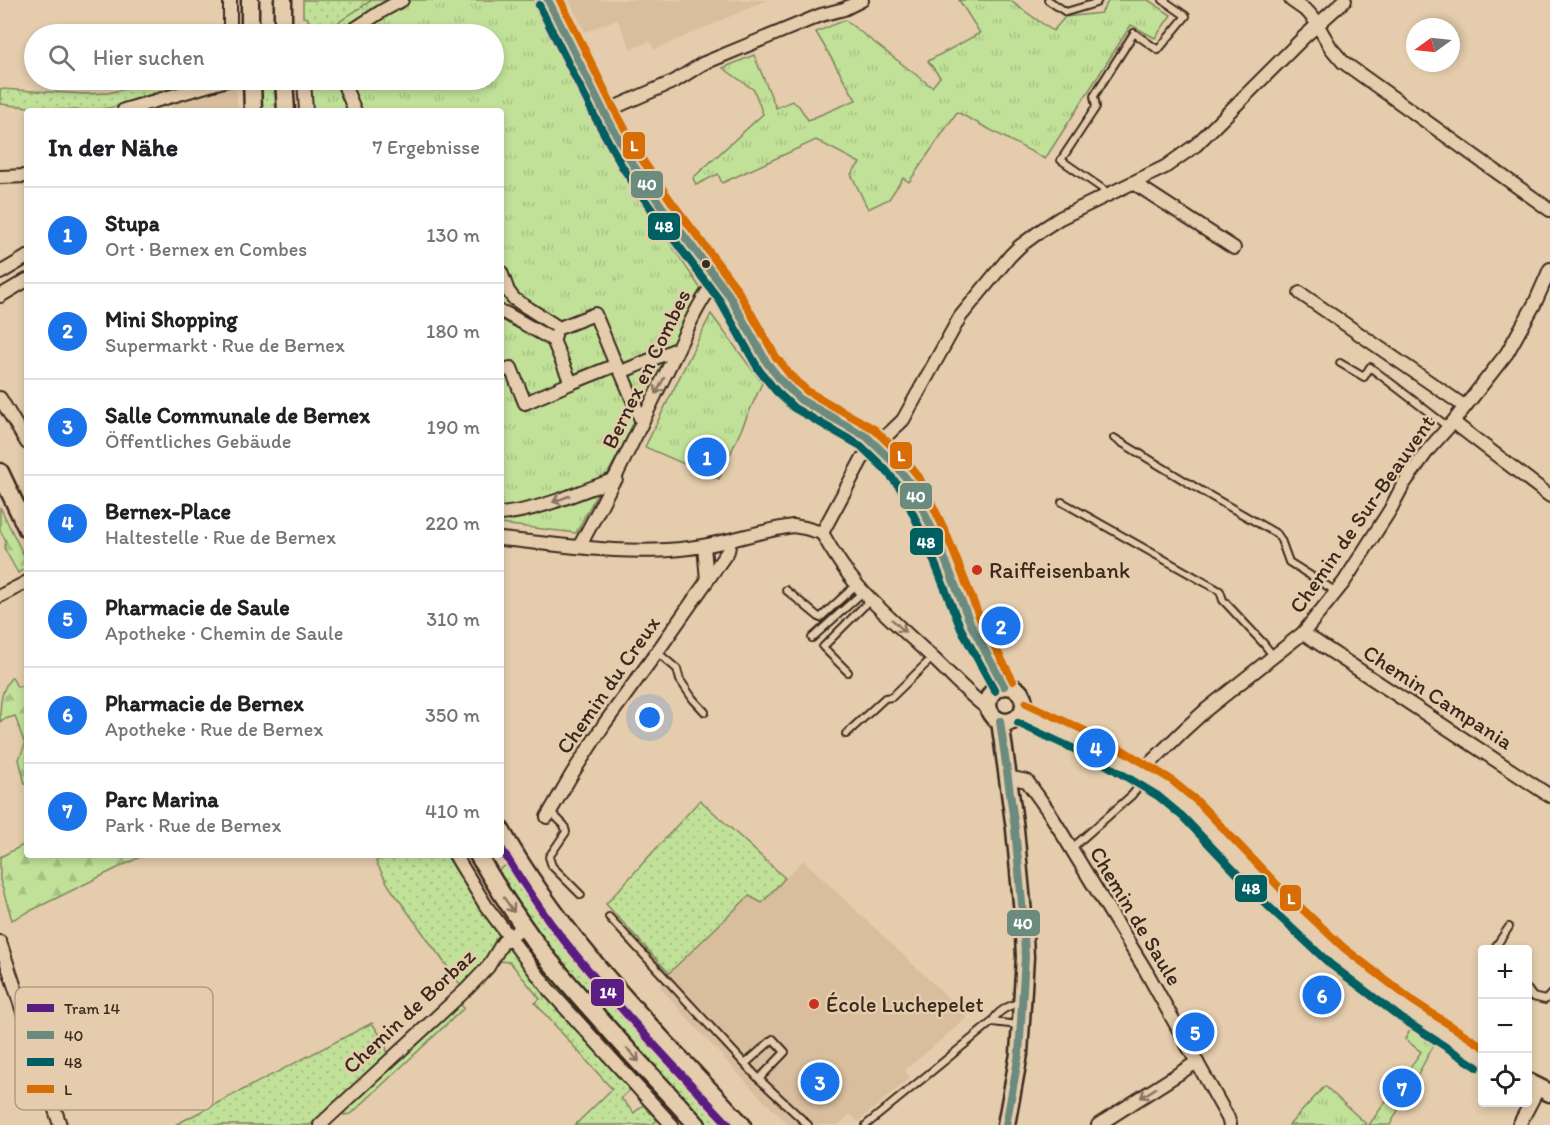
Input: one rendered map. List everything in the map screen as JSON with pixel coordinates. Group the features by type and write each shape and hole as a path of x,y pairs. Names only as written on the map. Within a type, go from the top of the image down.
{"street":[{"path":"230,0 230,24"},
{"path":"250,0 250,24"},
{"path":"283,0 283,24"},
{"path":"362,24 402,0"},
{"path":"548,0 604,112 645,183 734,303 767,363 789,391 814,409 855,430 876,445 904,475 916,494 971,624 1004,686"},
{"path":"604,112 675,81 702,64 862,0"},
{"path":"1291,0 1308,12 1331,48 1343,62 1550,210"},
{"path":"822,533 862,459 903,420 954,326 1010,256 1020,246 1060,218 1165,167 1196,145 1304,37 1345,0"},
{"path":"131,108 193,90"},
{"path":"253,90 254,108"},
{"path":"285,90 286,108"},
{"path":"305,90 306,108"},
{"path":"346,90 354,108"},
{"path":"0,177 24,176"},
{"path":"1134,183 1234,248"},
{"path":"0,273 24,259"},
{"name":"Chemin de Sur-Beauvent","path":"1143,775 1207,709 1303,633 1344,582 1390,510 1403,485 1428,450 1506,353 1535,303 1550,269"},
{"name":"Bernex en Combes","path":"579,547 615,479 677,349 707,291 717,279"},
{"path":"504,280 514,299 559,328"},
{"path":"0,296 24,282"},
{"path":"1299,293 1464,406"},
{"path":"504,313 553,340 571,383"},
{"path":"553,340 559,328 595,314 642,422"},
{"path":"504,370 511,368 525,403 571,383 677,349"},
{"path":"0,398 24,438"},
{"path":"1451,424 1550,496"},
{"path":"0,472 24,523"},
{"name":"Bernex en Combes","path":"504,514 548,504 615,479"},
{"path":"504,539 579,547 671,550 704,546 793,526 822,533 834,554 863,592 971,696 988,709 992,716 1000,721 1010,722 1022,713 1024,704 1020,692 1012,687 1004,686 996,688 991,694 988,709"},
{"name":"Chemin du Creux","path":"549,814 605,723 728,551 730,540"},
{"path":"704,546 707,580"},
{"path":"0,596 24,584"},
{"name":"Chemin Campania","path":"1303,633 1550,796"},
{"path":"1022,713 1071,736 1168,791 1192,811 1291,915 1341,959 1417,1018 1478,1056"},
{"path":"1000,721 1016,830 1025,957 1019,1054 1006,1125"},
{"name":"Chemin de Saule","path":"1008,777 1024,779 1030,784 1071,848 1146,971 1230,1125"},
{"path":"504,835 520,863 586,953 742,1125"},
{"path":"457,858 486,906 549,990 672,1125"},
{"path":"480,858 544,954 697,1125"},
{"name":"Chemin de Borbaz","path":"320,1125 467,989 488,967 503,942 524,926"},
{"path":"0,943 15,988"},
{"path":"1098,1125 1197,1062"},
{"path":"1519,1125 1543,1089"},
{"path":"55,1110 60,1125"}],"lane":[{"path":"1048,0 1066,12 1096,3 1098,0"},
{"path":"1111,194 1061,160 1096,107 1094,96 1134,33 1158,50 1186,16 1163,0"},
{"path":"1340,363 1364,377 1370,367 1451,424"},
{"path":"1114,438 1276,534 1281,540 1289,562 1335,591"},
{"path":"1062,502 1220,591 1222,600 1274,657"},
{"path":"786,590 820,618 863,592"},
{"path":"812,638 863,592"},
{"path":"848,672 823,647 863,592"},
{"path":"657,652 677,669 680,680 705,712"},
{"path":"846,734 885,698 892,697 933,658"},
{"path":"1071,848 1132,795 1143,775"},
{"path":"549,814 564,825 566,832 549,857 552,866 581,895"},
{"path":"609,917 759,1079 808,1125"},
{"path":"1497,945 1509,927"},
{"path":"1532,996 1545,1000 1550,995"},
{"path":"866,1125 992,1022 996,1014 1023,1002"},
{"path":"992,1022 1020,1026"},
{"path":"745,1064 773,1039 785,1052 759,1079"}],"shaded area":[{"path":"569,0 767,0 654,50 650,41 631,49 617,19 585,32"},
{"path":"208,90 236,90 238,108 171,108 169,101"},
{"name":"École Luchepelet","path":"803,860 967,1018 905,1070 910,1078 858,1122 851,1114 838,1125 789,1125 764,1101 659,986 669,973 749,896 763,903"}],"green space":[{"path":"303,0 372,0 336,24 308,24 308,18 303,17"},
{"path":"372,0 533,0 621,171 701,289 631,430 576,533 504,524 504,108 302,108 301,90 504,90 504,24 336,24"},
{"path":"959,0 1009,0 1053,31 1065,17 1101,13 1109,0 1148,0 1171,15 1155,38 1131,25 1045,159 957,112 909,182 903,178 889,199 868,209 851,174 860,163 816,140 722,183 718,174 696,185 693,178 763,114 754,90 723,68 754,55 776,108 792,101 799,106 808,120 856,100 816,32 845,20 932,87 940,77 928,61 980,33"},
{"path":"0,89 85,94 121,90 179,90 143,101 105,108 40,108 0,104"},
{"path":"259,90 279,90 280,108 260,108"},
{"path":"711,314 762,383 719,479 645,447"},
{"path":"0,507 24,556 24,569 18,573 4,548 6,541 0,530"},
{"path":"12,677 17,687 24,685 24,742 15,716 2,720 0,723 3,693"},
{"path":"24,747 24,780 19,759"},
{"path":"700,800 785,878 762,903 749,896 669,973 606,904"},
{"path":"24,845 24,858 138,858 12,920 0,880 0,857"},
{"path":"380,858 451,858 500,936 479,970 462,987 389,886 376,862"},
{"path":"513,861 733,1125 706,1125 584,992 535,930 495,872"},
{"path":"507,946 549,999 630,1090 621,1098 634,1113 643,1105 657,1120 652,1125 575,1125 612,1089 535,1003 540,999 510,962 498,961"},
{"path":"530,951 575,1006 647,1084 644,1087 563,998 527,953"},
{"path":"460,1004 464,1008 351,1114 344,1115 341,1112"},
{"path":"372,1023 386,1044 387,1054 310,1125 175,1125 204,1110 213,1110 213,1105"},
{"path":"1413,1024 1436,1041 1390,1125 1369,1125 1421,1052 1405,1039"},
{"path":"1325,1086 1367,1125 1289,1125"}],"tram line":[{"name":"14","path":"504,853 552,925 594,977 729,1125"}],"transit line":[{"name":"40","path":"548,0 632,163 662,207 729,295 767,363 801,400 867,437 893,462 910,483 936,537 971,625 1004,686"},
{"name":"L","path":"560,0 641,158 737,289 776,357 807,391 874,429 900,454 919,477 946,533 981,621 1013,681"},
{"name":"48","path":"539,5 623,168 720,301 759,370 794,408 861,446 885,469 901,489 926,541 961,629 995,691"},
{"name":"L","path":"1026,703 1109,742 1170,779 1198,802 1281,889 1344,948 1413,1001 1478,1043"},
{"name":"40","path":"1000,721 1015,829 1025,957 1019,1054 1006,1125"},
{"name":"48","path":"1018,723 1100,761 1158,796 1183,817 1266,904 1330,964 1401,1018 1477,1067"}],"place":[{"name":"Stupa","path":"707,457"},
{"name":"Raiffeisenbank","path":"977,570"},
{"name":"Mini Shopping","path":"1001,626"},
{"name":"Bernex-Place","path":"1096,748"},
{"name":"Pharmacie de Bernex","path":"1322,995"},
{"name":"École Luchepelet","path":"814,1004"},
{"name":"Pharmacie de Saule","path":"1195,1032"},
{"name":"Salle Communale de Bernex","path":"820,1082"},
{"name":"Parc Marina","path":"1402,1088"}]}
